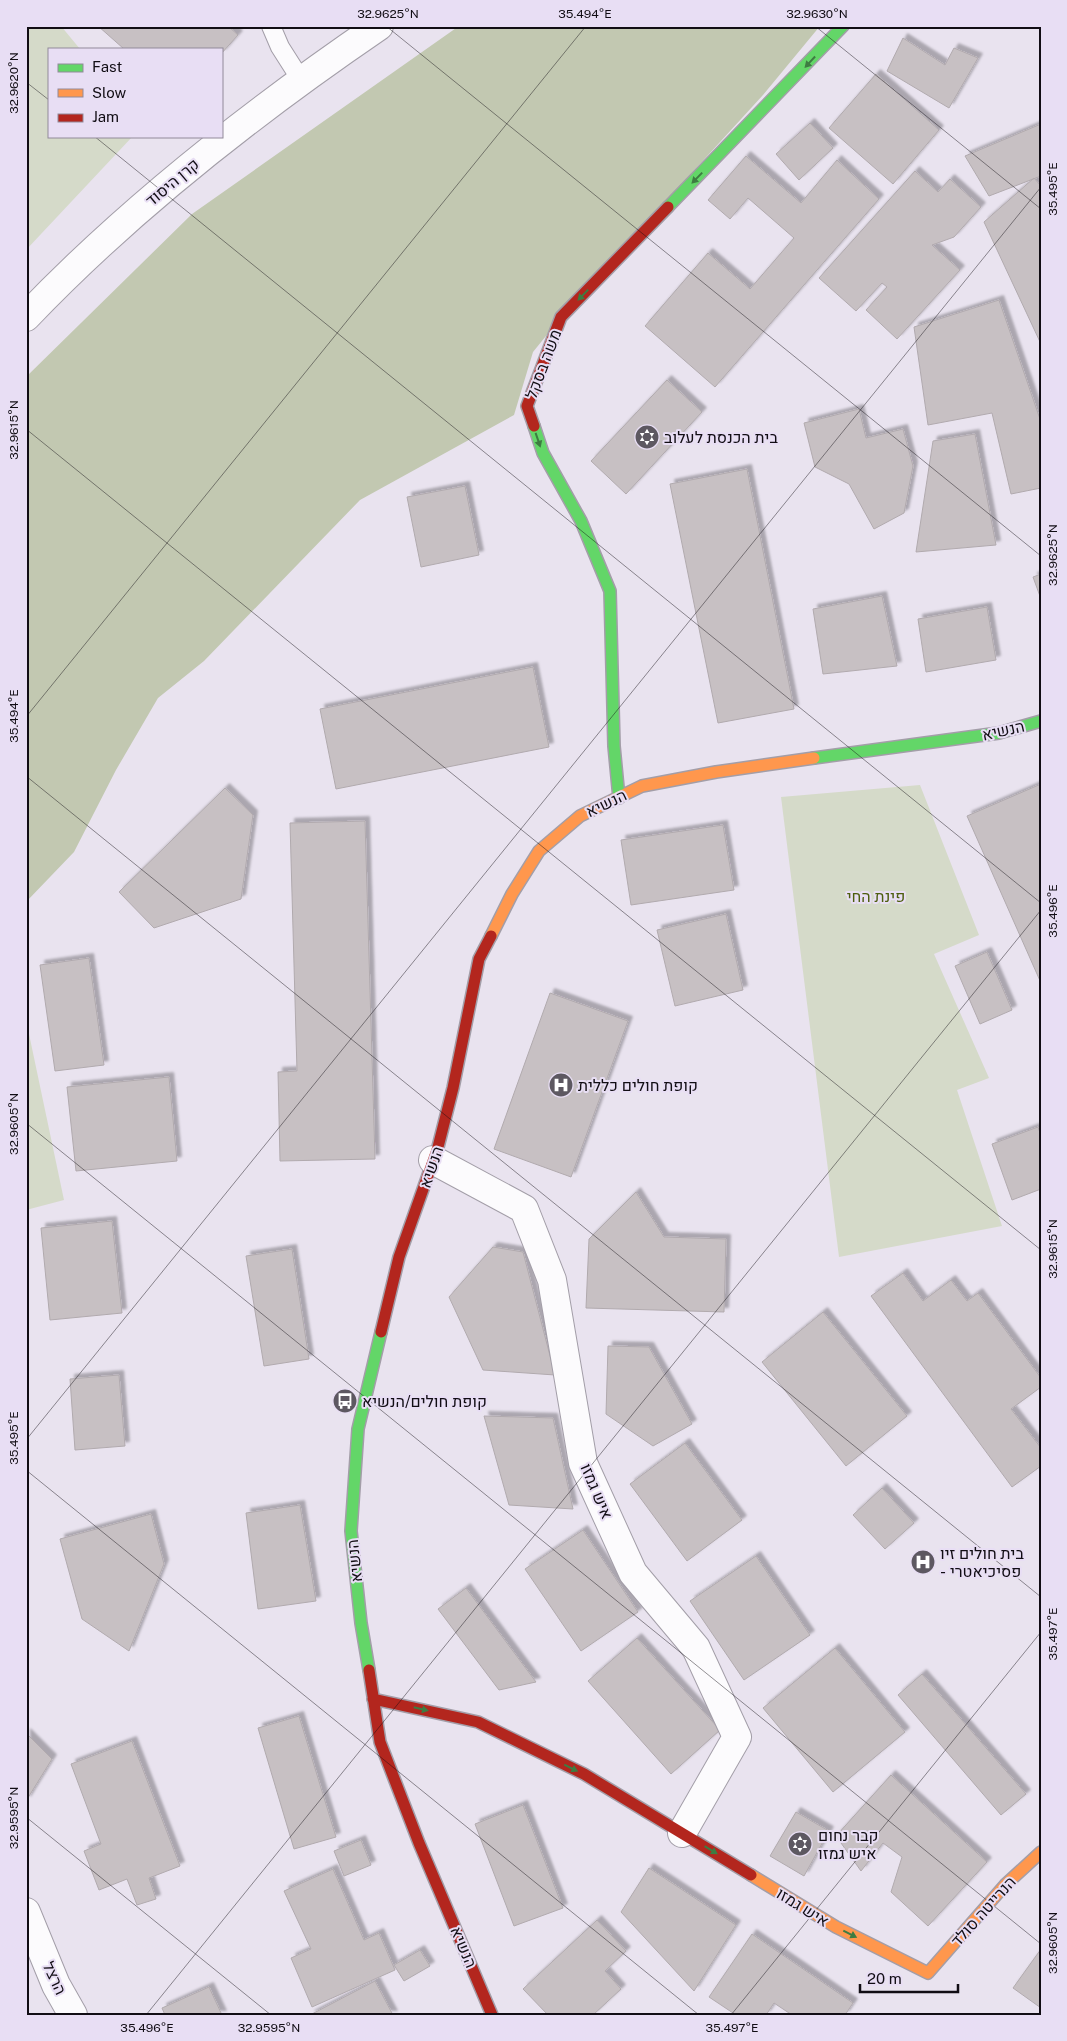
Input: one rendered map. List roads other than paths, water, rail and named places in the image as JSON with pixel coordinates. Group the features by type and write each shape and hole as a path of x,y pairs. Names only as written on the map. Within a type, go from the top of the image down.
{"street":[{"name":"קרן היסוד","path":"26,317 57,284 137,212 213,148 300,80 379,26"},
{"name":"משה בסקל","path":"619,798 614,746 610,591 581,521 543,453 527,406 561,317 843,26"},
{"name":"הנשיא","path":"492,2015 486,1997 419,1843 380,1742 361,1624 351,1531 358,1429 399,1257 434,1160 453,1088 479,959 512,894 539,851 580,816 642,786 716,772 999,733 1041,721"},
{"name":"איש גמזו","path":"434,1160 524,1209 552,1280 583,1463 633,1573 696,1648 737,1737 682,1833"},
{"name":"איש גמזו","path":"373,1699 478,1722 584,1774 836,1927 928,1973"},
{"name":"הנרייטה סולד","path":"928,1973 1005,1885 1041,1852"},
{"name":"הרצל","path":"26,1912 56,1985 73,2015"},
{"name":"הנשיא","path":"486,1997 500,2015"}],"lane":[{"path":"271,26 280,47 300,80"}],"place":[{"name":"בית הכנסת לעלוב","path":"647,437"},
{"name":"קופת חולים כללית","path":"561,1085"},
{"name":"קופת חולים/הנשיא","path":"345,1401"},
{"name":"בית חולים זיו - פסיכיאטרי","path":"923,1562"},
{"name":"קבר נחום איש גמזו","path":"800,1844"}],"park label":[{"name":"פינת החי","path":"876,896"}]}
